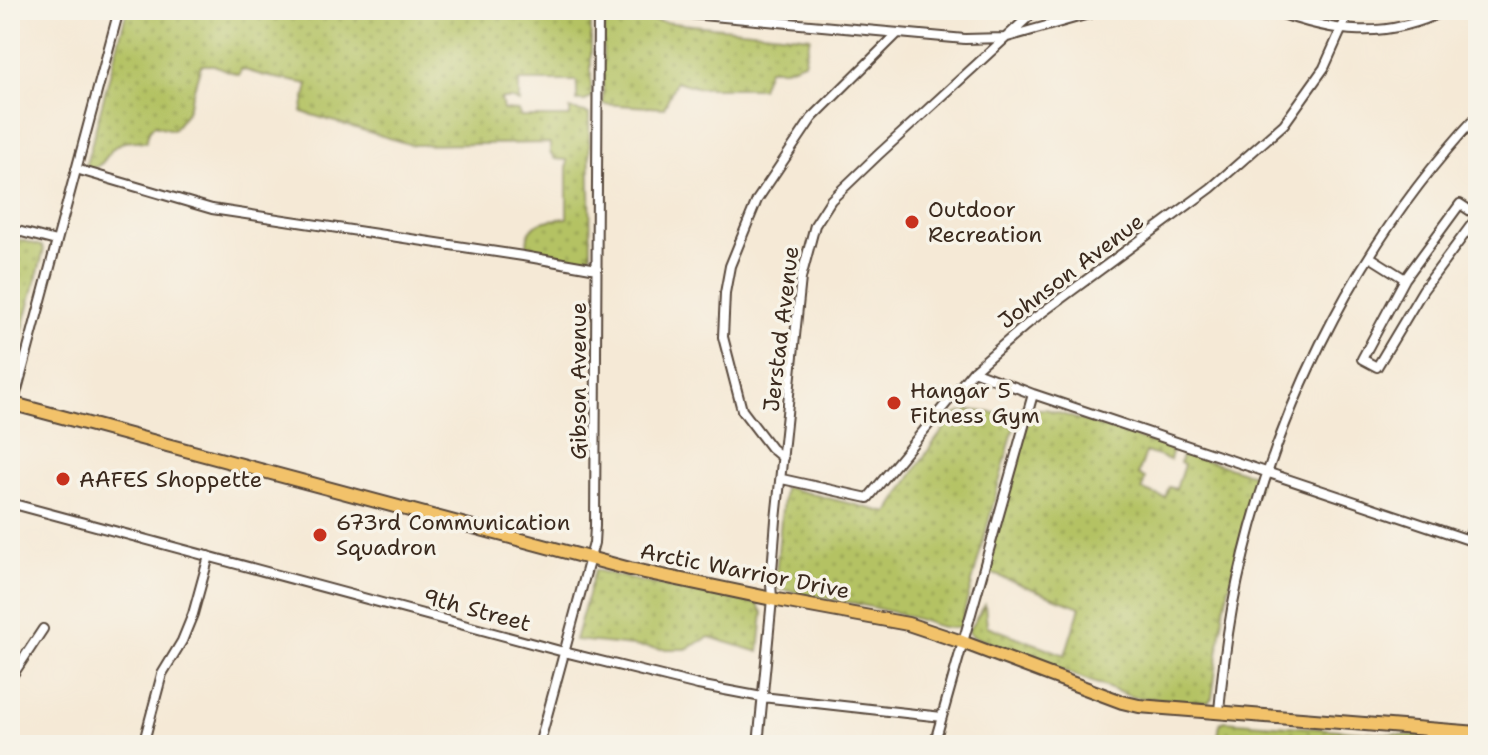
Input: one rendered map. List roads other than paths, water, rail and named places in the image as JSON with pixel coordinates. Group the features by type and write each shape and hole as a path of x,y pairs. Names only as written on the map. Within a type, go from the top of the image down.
{"main road":[{"name":"Arctic Warrior Drive","path":"11,408 630,569 908,624 1139,706 1478,733"}],"street":[{"path":"11,408 119,10"},
{"name":"Gibson Avenue","path":"539,745 594,543 598,10"},
{"path":"646,10 965,39 1004,38 1103,10"},
{"path":"751,20 755,10"},
{"name":"Jerstad Avenue","path":"758,745 776,520 801,278 815,225 831,200 1036,10"},
{"path":"1271,10 1304,22 1341,30 1384,30 1426,20 1446,10"},
{"name":"Johnson Avenue","path":"782,479 868,498 973,371 1032,320 1211,188 1284,124 1324,68 1350,10"},
{"path":"1465,10 1478,23"},
{"path":"783,458 771,448 742,410 723,337 730,266 757,200 812,118 897,34"},
{"path":"1219,711 1232,609 1245,552 1267,474 1306,375 1333,320 1370,257 1418,188 1478,115"},
{"path":"76,169 212,209 597,269"},
{"path":"1460,204 1478,216 1423,290 1377,367 1362,359 1405,279 1460,204"},
{"path":"10,229 56,241"},
{"path":"1370,257 1405,279"},
{"path":"973,371 1267,474 1478,543"},
{"path":"934,745 1033,394"},
{"name":"9th Street","path":"10,503 698,685 762,697 942,717"},
{"path":"1468,540 1478,514"},
{"path":"143,745 162,674 182,641 193,614 209,556"},
{"path":"10,679 43,629"}],"place":[{"name":"Outdoor Recreation","path":"912,222"},
{"name":"Hangar 5 Fitness Gym","path":"894,403"},
{"name":"AAFES Shoppette","path":"63,479"},
{"name":"673rd Communication Squadron","path":"320,535"}]}
